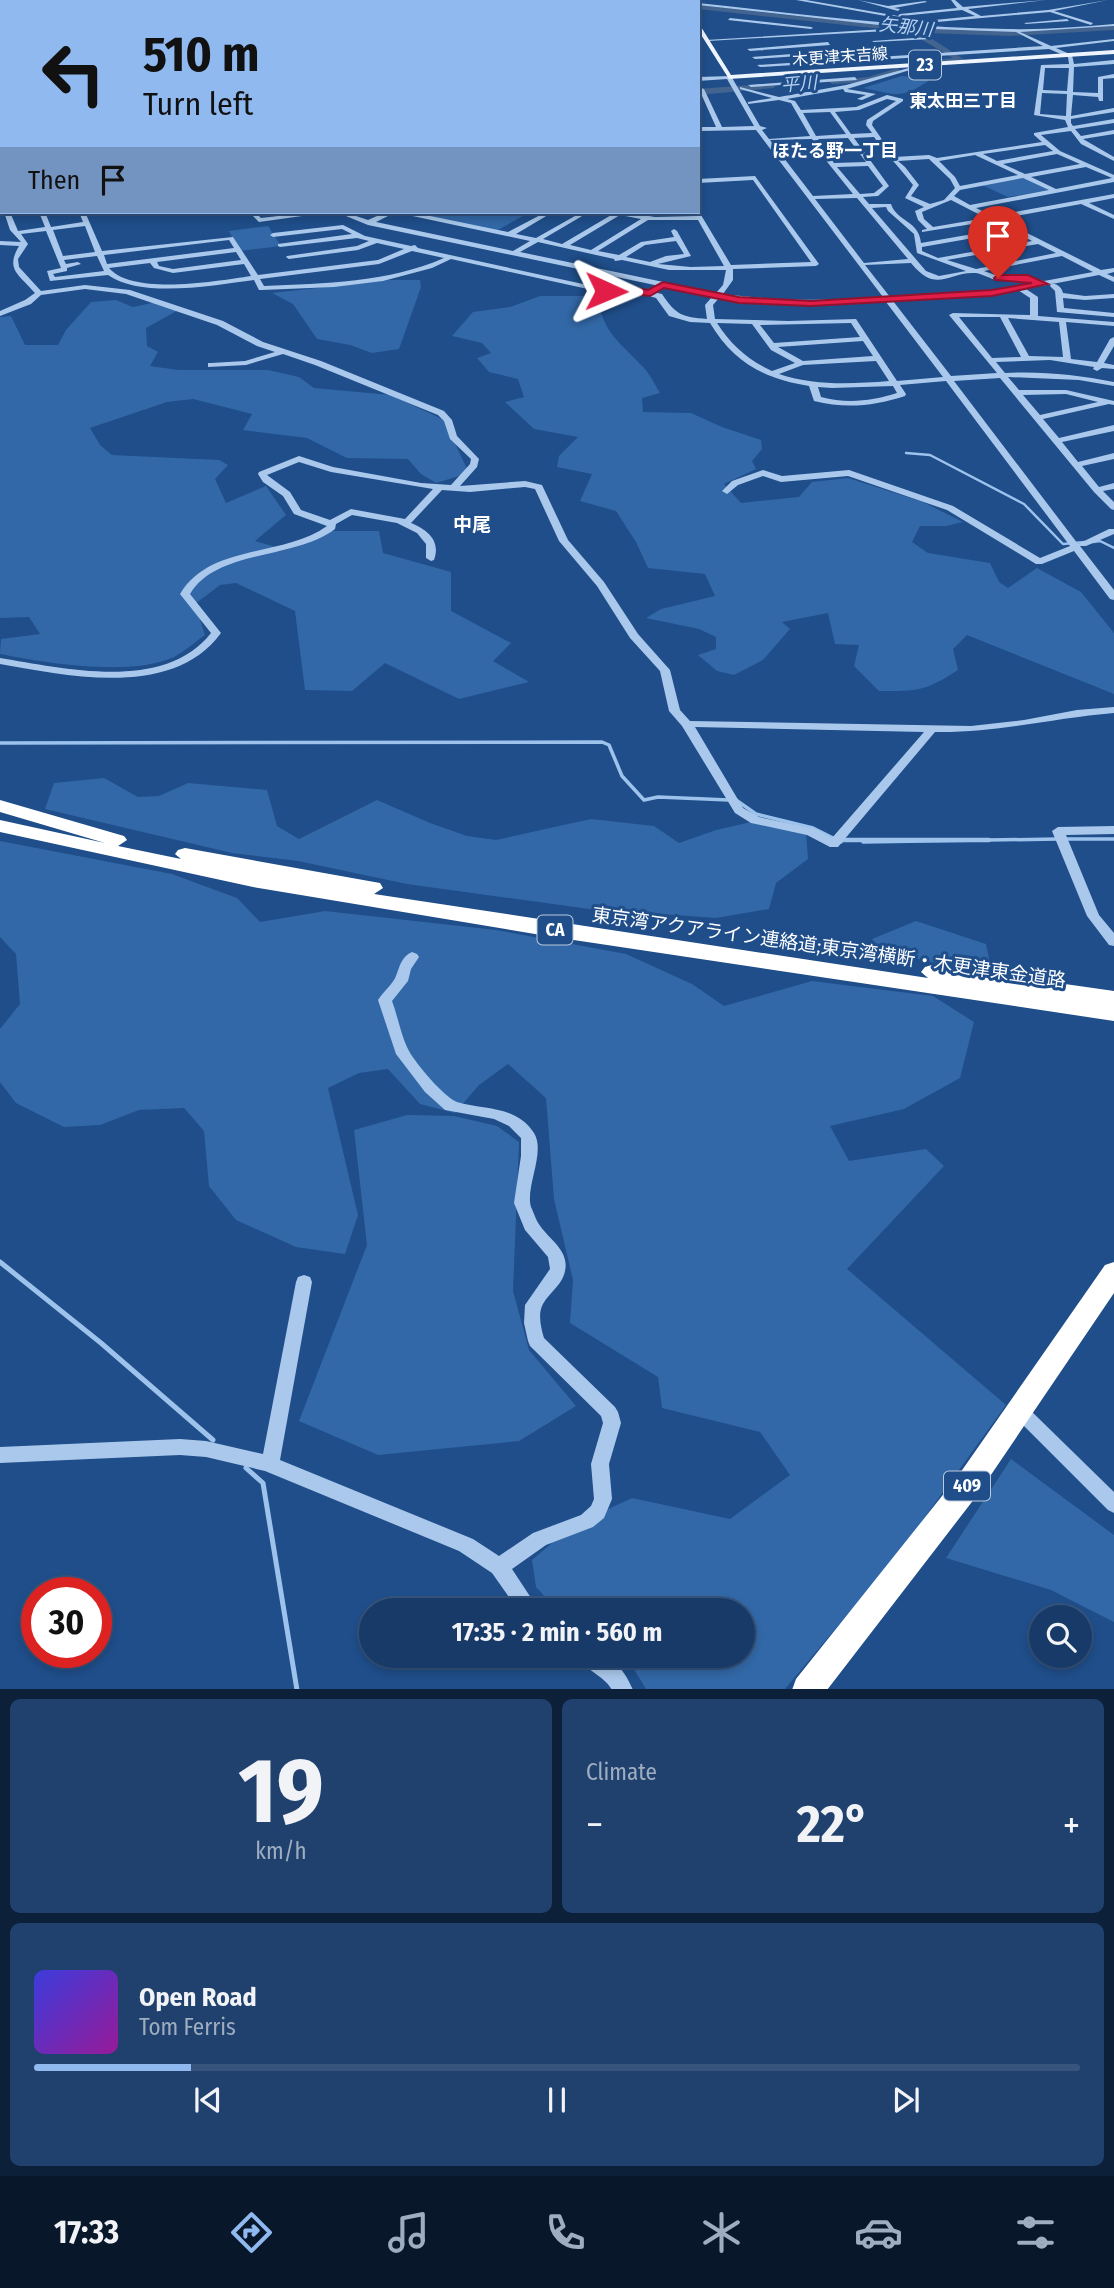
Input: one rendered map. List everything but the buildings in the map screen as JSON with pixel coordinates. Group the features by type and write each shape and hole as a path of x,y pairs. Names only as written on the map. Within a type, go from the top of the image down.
{"highway":[{"path":"0,806 111,845"},
{"name":"東京湾アクアライン連絡道;東京湾横断・木更津東金道路","path":"0,812 111,845 253,881 1114,1013"},
{"name":"東京湾アクアライン連絡道;東京湾横断・木更津東金道路","path":"0,826 380,889 1114,999"},
{"path":"0,832 111,845"},
{"name":"409","path":"807,1689 968,1485 1114,1272"}],"main road":[{"path":"700,20 732,77"},
{"path":"700,27 711,42"},
{"name":"木更津末吉線","path":"732,77 1114,52"}],"street":[{"path":"718,0 766,75"},
{"path":"798,0 926,22 1048,11 1106,0"},
{"path":"818,2 828,0"},
{"path":"862,1 872,0"},
{"path":"953,1 984,0"},
{"path":"892,16 1044,0"},
{"path":"1071,0 1103,6"},
{"path":"862,1 916,14"},
{"path":"889,7 924,1 939,12"},
{"path":"953,1 965,10 1015,31 1024,38 1035,40 1070,56 1072,66 1067,118 1070,129 1092,150 1114,159"},
{"path":"1026,4 1114,29"},
{"path":"700,6 964,38 1024,38 1114,29"},
{"path":"826,18 841,6"},
{"path":"796,7 835,11"},
{"path":"723,9 934,29 1015,31 1098,26"},
{"path":"730,19 811,28 867,69"},
{"path":"1001,26 1074,19"},
{"path":"761,22 772,37"},
{"path":"811,28 819,22"},
{"path":"700,44 743,38 890,30"},
{"path":"872,41 926,35 967,62"},
{"path":"760,65 1052,47 1114,40"},
{"path":"750,48 832,44"},
{"path":"755,57 897,48"},
{"path":"1114,62 1042,66 1037,115 1067,118 1114,111"},
{"path":"1082,65 1113,76"},
{"path":"750,103 842,89 918,66"},
{"path":"740,87 868,78 896,70 895,67"},
{"path":"1113,76 1100,78 1099,95 1105,107 1114,111"},
{"path":"700,78 732,77 750,103 761,128 867,263 891,299"},
{"path":"740,87 876,79"},
{"path":"1100,84 1114,84"},
{"path":"740,87 792,102 811,101 816,106 845,104 873,94 842,89"},
{"path":"740,87 761,128 1079,546 1114,597"},
{"path":"832,98 842,89"},
{"path":"701,91 720,129"},
{"path":"1040,91 1099,95"},
{"path":"798,111 857,109 887,97 901,100 869,122 892,159 904,168 916,184 907,197 931,207"},
{"path":"792,102 833,165 923,273 939,278 1064,254"},
{"path":"816,197 876,195 886,186 831,110"},
{"path":"1114,121 1036,134 1058,152 1114,179"},
{"path":"700,129 761,128"},
{"path":"1078,138 1113,133"},
{"path":"772,139 876,135"},
{"path":"892,159 935,159 1045,143"},
{"path":"995,163 1058,152"},
{"path":"977,154 1114,217"},
{"path":"935,159 953,178 958,188"},
{"path":"833,165 868,164"},
{"path":"931,229 921,220 918,211 950,197 958,188 1085,165"},
{"path":"413,214 683,269 816,264 755,178 700,181"},
{"path":"969,206 1114,179"},
{"path":"978,184 988,189"},
{"path":"999,194 1009,199"},
{"path":"916,233 1114,196"},
{"path":"950,197 1114,280"},
{"path":"867,206 889,205 890,211 916,233 919,253 974,272 998,278 1028,278 1043,284"},
{"path":"8,214 24,244"},
{"path":"43,214 65,270 49,272 53,279 104,263 231,238 262,288 352,282 415,273 451,257"},
{"path":"83,214 104,263 125,282 162,288 390,260 436,236"},
{"path":"254,214 259,220 295,214"},
{"path":"345,214 369,222 663,285 718,296 779,303 891,299 1019,288 1114,270"},
{"path":"346,231 386,214"},
{"path":"510,234 546,214"},
{"path":"513,253 582,214"},
{"path":"564,246 614,214"},
{"path":"627,214 668,220 699,215 729,268 730,281 709,305 712,321 730,348 770,374 813,385 896,384 1043,374 1114,384"},
{"path":"592,251 646,218"},
{"path":"651,264 661,259 688,256 668,220"},
{"path":"16,233 88,225"},
{"path":"268,226 299,273"},
{"path":"274,235 343,227 356,236 606,291 634,290 660,296 672,314 690,320 853,321 902,394 879,402 837,405 817,399 813,385"},
{"path":"918,246 1014,229"},
{"path":"280,245 356,236"},
{"path":"598,271 643,243 678,239"},
{"path":"289,257 358,248 377,241"},
{"path":"938,260 1039,242"},
{"path":"0,243 24,244"},
{"path":"24,244 15,259 16,267 39,293"},
{"path":"62,262 152,260 238,250"},
{"path":"152,260 156,267 173,271 246,262"},
{"path":"867,263 911,261"},
{"path":"536,275 557,262"},
{"path":"341,267 352,282"},
{"path":"162,288 173,271"},
{"path":"650,294 663,285"},
{"path":"0,314 28,302 39,293 85,287 127,292 220,323 248,339 401,394 441,412 448,420 453,437 475,458 474,466 454,487"},
{"path":"162,288 166,299 227,321"},
{"path":"1019,288 1034,297 1034,317"},
{"path":"1114,296 1085,298 1056,290 1060,310 1114,315"},
{"path":"1114,324 1003,315 953,315 1076,465 1114,507"},
{"path":"1003,315 1025,357"},
{"path":"1062,319 1067,359"},
{"path":"754,322 771,345 802,363"},
{"path":"771,345 866,340"},
{"path":"1091,379 1114,341"},
{"path":"211,366 246,363 282,351"},
{"path":"770,374 802,363 880,359"},
{"path":"989,359 1067,359 1114,367"},
{"path":"1016,393 1066,392 1113,402"},
{"path":"1038,418 1113,402"},
{"path":"1057,441 1114,428"},
{"path":"1076,465 1114,456"},
{"path":"431,558 433,545 422,530 381,515 352,512 331,523 297,512 287,494 266,480 262,474 299,459 331,469 440,487 470,489 525,484 539,487 564,541 601,584 634,636 665,670 675,711 687,724 739,810 755,820 811,832 834,844 931,730"},
{"path":"727,491 735,483 763,473 781,479 849,473 950,508 1039,562 1112,531"},
{"path":"1097,490 1114,486"},
{"path":"402,523 407,522 440,487"},
{"path":"0,661 77,674 172,667 208,646 216,634 185,594 187,588 200,575 253,554 312,539 332,527 331,523"},
{"path":"1079,546 1114,585"},
{"path":"687,724 971,729 1114,710"},
{"path":"1114,830 1058,831 1093,916 1114,942"},
{"path":"412,957 404,968 403,978 385,1000 403,1054 430,1088 450,1106 497,1114 514,1122 528,1136 529,1156 522,1203 531,1226 555,1255 558,1269 533,1305 532,1323 536,1341 609,1412 612,1423 600,1464 603,1499 598,1512 587,1521 540,1539 499,1567"},
{"path":"270,1464 304,1282"},
{"path":"1020,1411 1114,1504"},
{"path":"0,1455 180,1447 206,1449 270,1464 466,1545 499,1567 521,1598"},
{"path":"604,1668 616,1677 623,1689"}],"shaded area":[{"path":"902,76 931,79 913,90 899,94 863,88"},
{"path":"1021,177 1051,190 1008,197 982,185"},
{"path":"416,214 526,214 496,231"},
{"path":"268,226 281,246 239,251 229,231"},
{"path":"390,280 420,280 421,287 399,349 372,353 350,345 317,339 293,304 272,293"},
{"path":"540,296 597,296 608,328 647,371 660,393 642,398 643,412 691,413 761,440 762,449 752,461 756,469 724,484 741,503 799,497 812,482 848,478 923,502 963,522 946,526 920,526 912,542 928,553 990,563 999,582 1008,588 1037,568 1081,592 1114,633 1114,694 967,635 953,649 958,670 937,683 920,689 879,691 854,666 859,645 835,644 828,613 782,622 790,629 763,660 734,675 717,671 698,655 716,649 716,637 699,629 646,618 661,609 715,596 705,574 648,568 636,542 616,511 580,501 592,474 557,467 559,456 578,437 534,429 505,402 524,397 518,379 489,372 477,358 491,353 482,343 452,336 473,312 510,307"},
{"path":"116,300 133,307 161,301 182,308 146,328 147,346 158,352 150,366 178,370 268,370 299,377 314,388 391,395 444,420 469,473 436,483 421,474 408,459 347,458 307,438 243,430 252,414 193,399 167,402 90,428 100,445 112,455 219,460 228,465 215,479 226,503 266,486 286,515 255,541 286,550 320,531 379,531 383,553 451,572 451,611 511,643 493,661 529,682 459,699 385,663 352,691 305,690 295,611 236,583 220,585 195,604 205,635 174,657 156,663 88,666 0,654 1,639 40,634 29,617 0,618 0,317 11,316 25,345 58,345 66,330 91,302"},
{"path":"104,778 138,797 159,796 188,783 267,790 277,826 299,839 377,800 467,836 496,840 591,819 654,826 679,843 716,830 760,820 806,832 808,859 776,883 769,909 716,918 589,909 407,884 298,861 232,853 45,809 54,783"},
{"path":"0,841 172,874 237,898 260,922 325,911 496,930 626,954 692,984 724,1006 812,981 933,996 974,1022 960,1078 904,1109 830,1126 849,1161 926,1149 944,1166 847,1269 1006,1405 901,1550 785,1689 646,1689 633,1668 755,1668 755,1598 546,1598 536,1587 532,1560 552,1543 554,1534 632,1498 730,1519 790,1475 760,1432 662,1408 658,1377 570,1323 573,1280 554,1199 546,1098 508,1064 479,1085 455,1113 420,1104 388,1069 359,1073 328,1088 358,1215 345,1254 296,1247 236,1220 209,1186 204,1131 184,1108 139,1110 100,1125 64,1127 16,1103 0,1082 0,1029 20,1004 16,954 0,937"},
{"path":"916,921 986,944 991,968 942,964 883,952 872,939"},
{"path":"407,1115 454,1116 497,1126 519,1142 513,1291 529,1350 576,1406 519,1441 378,1455 299,1421 367,1245 354,1130"},
{"path":"1011,1459 1114,1535 1114,1622 1092,1611 1092,1605 1081,1605 1051,1590 946,1558"}],"waterway":[{"name":"矢那川","path":"700,7 924,31"},
{"name":"矢那川","path":"924,31 1010,34 1114,28"},
{"name":"平川","path":"924,31 922,36 961,60 936,62"},
{"name":"平川","path":"832,81 869,79 898,70"},
{"name":"平川","path":"700,92 774,85"},
{"path":"906,453 930,455 1024,504 1063,544 1085,542"},
{"path":"1093,542 1100,541 1114,548"},
{"path":"0,743 602,742 609,745 622,776 644,800 658,797 729,800"},
{"path":"736,800 756,814 813,828 841,842"},
{"path":"863,842 1058,839"},
{"path":"1066,839 1114,839"},
{"path":"838,840 989,840"},
{"path":"0,1262 101,1343 213,1440"},
{"path":"246,1468 263,1483 297,1689"}],"district":[{"name":"東太田三丁目","path":"963,101"},
{"name":"ほたる野一丁目","path":"835,151"},
{"name":"中尾","path":"472,524"}],"route":[{"path":"606,291 634,290 650,294 663,285 739,300 811,304 992,293 1043,284 1021,277 998,278"}]}
